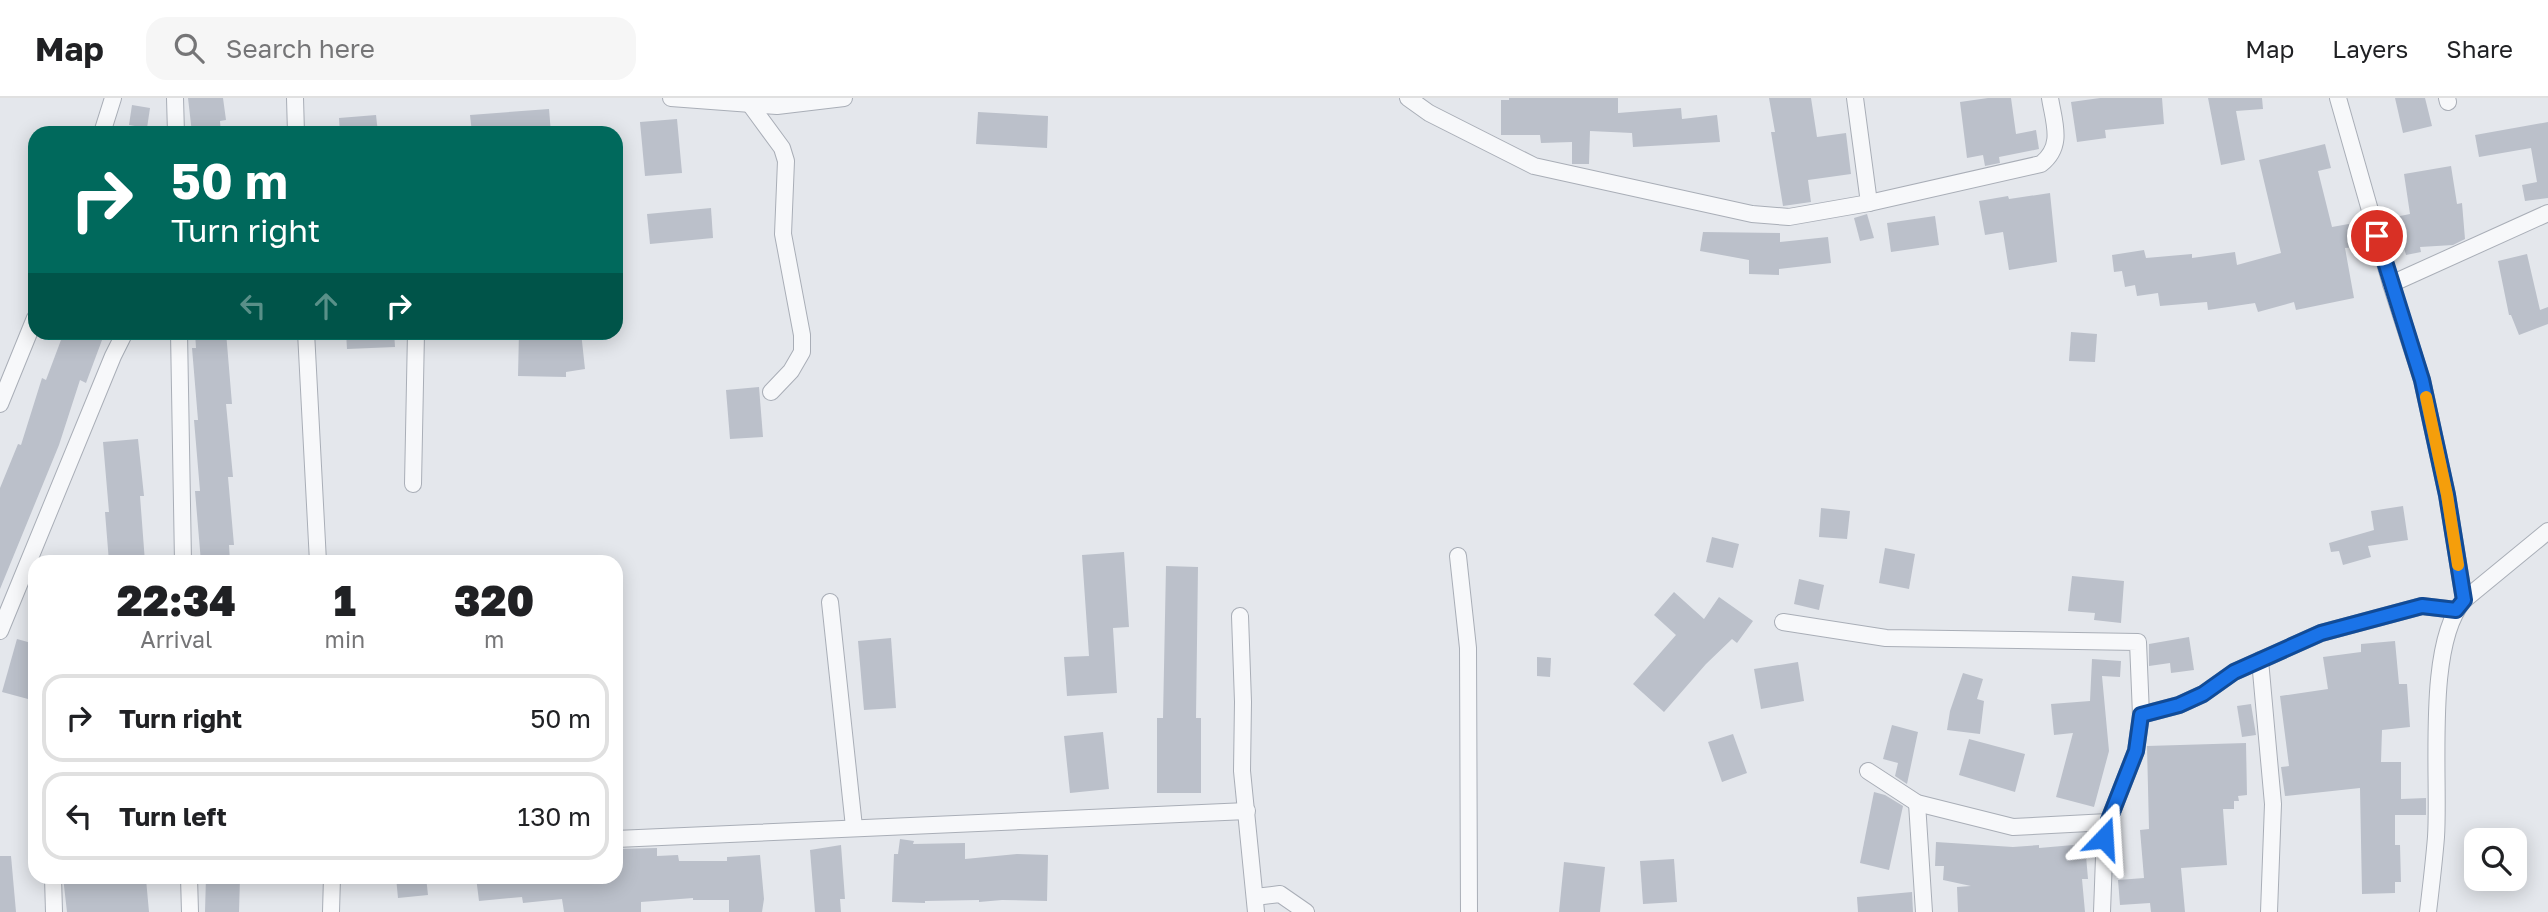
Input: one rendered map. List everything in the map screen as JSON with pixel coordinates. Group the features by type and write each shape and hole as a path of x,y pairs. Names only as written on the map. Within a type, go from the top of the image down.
{"street":[{"path":"104,126 113,98"},
{"path":"176,98 176,126"},
{"path":"295,98 296,126"},
{"path":"671,98 777,106 844,98"},
{"path":"1408,98 1429,113 1534,166 1752,214 1789,217 1869,203 2041,164 2052,155 2056,139 2050,98"},
{"path":"1855,98 1869,203"},
{"path":"2338,98 2425,393 2447,495 2460,605"},
{"path":"749,103 782,148 786,161 783,234 802,335 802,352 791,371 771,392"},
{"path":"2391,284 2548,213"},
{"path":"0,404 28,335"},
{"path":"31,555 121,340"},
{"path":"179,340 183,555"},
{"path":"306,340 318,555"},
{"path":"413,484 416,340"},
{"path":"2428,912 2436,836 2441,651 2460,605 2548,531"},
{"path":"1458,556 1468,648 1469,912"},
{"path":"0,631 28,563"},
{"path":"830,603 855,827"},
{"path":"2141,715 2179,705 2203,694 2234,672 2321,633 2422,606 2460,605"},
{"path":"1240,616 1244,702 1242,771 1256,904 1280,894 1306,912"},
{"path":"1783,622 1886,638 2137,642 2141,715 2136,751 2104,838 2102,912"},
{"path":"2260,660 2273,804 2269,912"},
{"path":"1868,771 1917,803 2013,827 2108,822"},
{"path":"1917,803 1924,912"},
{"path":"623,839 1247,811"},
{"path":"53,884 54,912"},
{"path":"190,884 190,912"},
{"path":"331,912 332,884"}],"building":[{"path":"188,98 223,98 226,120 220,121 220,126 191,126"},
{"path":"1618,98 1618,113 1681,108 1682,119 1717,115 1720,142 1633,147 1632,133 1590,131 1589,164 1572,164 1572,142 1541,143 1540,135 1501,135 1501,100"},
{"path":"1769,98 1811,98 1817,137 1846,133 1851,174 1808,180 1811,202 1783,206 1771,132 1775,132"},
{"path":"2011,98 2016,134 2036,130 2039,149 1999,157 2000,163 1985,166 1983,155 1967,158 1960,102"},
{"path":"2100,98 2162,98 2164,124 2105,130 2106,138 2077,142 2071,102"},
{"path":"2208,98 2262,98 2263,109 2236,111 2245,160 2221,165"},
{"path":"2395,98 2425,98 2432,126 2403,133"},
{"path":"132,105 150,108 147,126 129,125"},
{"path":"549,109 550,126 471,126 470,115"},
{"path":"978,112 1048,116 1047,148 976,144"},
{"path":"376,115 377,126 340,126 339,118"},
{"path":"677,119 682,173 645,176 640,122"},
{"path":"2548,122 2548,198 2525,201 2522,185 2537,182 2531,148 2479,157 2475,135"},
{"path":"2325,144 2331,168 2318,171 2332,227 2354,223 2357,247 2345,248 2354,298 2296,310 2294,302 2258,312 2255,303 2208,310 2207,302 2160,306 2158,293 2137,296 2135,285 2125,287 2122,271 2114,272 2112,255 2144,250 2146,258 2192,254 2192,258 2235,252 2237,265 2281,253 2259,160"},
{"path":"2451,166 2457,204 2462,203 2465,239 2453,245 2420,247 2421,252 2406,255 2395,217 2410,214 2404,174"},
{"path":"2050,193 2057,262 2009,270 2003,232 1985,235 1979,201"},
{"path":"711,208 713,238 650,244 647,214"},
{"path":"1867,214 1874,238 1860,241 1854,218"},
{"path":"1935,216 1939,245 1891,252 1887,223"},
{"path":"1703,232 1780,233 1780,242 1828,237 1831,263 1779,269 1779,275 1749,274 1749,260 1700,251"},
{"path":"2527,254 2540,310 2548,307 2548,324 2519,335 2509,315 2498,261"},
{"path":"2071,332 2097,334 2095,362 2069,361"},
{"path":"61,340 102,340 86,383 80,380 59,445 0,589 0,488 18,444 21,445 42,378 46,380"},
{"path":"196,340 227,340 232,404 226,404 233,477 228,477 234,545 229,545 230,555 200,555 195,491 200,491 194,420 198,420 192,348 196,348"},
{"path":"346,340 395,340 395,347 347,349"},
{"path":"519,340 582,340 585,369 566,372 566,377 518,376"},
{"path":"759,387 763,437 730,439 726,390"},
{"path":"138,439 144,496 140,496 144,555 108,555 105,512 109,512 103,442"},
{"path":"2403,506 2408,540 2368,546 2371,557 2343,565 2339,551 2331,552 2329,543 2374,530 2371,511"},
{"path":"1821,508 1850,511 1847,539 1819,537"},
{"path":"1712,537 1739,544 1733,568 1706,562"},
{"path":"1885,548 1915,554 1909,589 1879,583"},
{"path":"1124,552 1129,627 1113,628 1117,693 1067,696 1064,657 1089,656 1082,555"},
{"path":"1166,566 1198,567 1196,718 1201,718 1201,793 1157,793 1157,718 1163,718"},
{"path":"2072,576 2124,581 2121,623 2094,620 2095,613 2068,611"},
{"path":"1799,579 1824,585 1819,610 1794,604"},
{"path":"1674,592 1704,619 1719,597 1753,621 1737,643 1732,639 1664,712 1633,684 1676,635 1654,615"},
{"path":"2189,637 2194,670 2171,673 2170,663 2149,666 2149,644"},
{"path":"891,638 896,708 864,710 858,641"},
{"path":"17,639 28,642 28,699 2,692"},
{"path":"2395,641 2399,684 2407,684 2410,727 2382,730 2381,762 2401,762 2401,799 2426,798 2426,815 2395,815 2395,845 2400,845 2401,882 2395,882 2395,893 2362,894 2360,788 2285,796 2281,767 2289,766 2280,696 2328,689 2323,657 2361,652 2361,644"},
{"path":"1537,657 1551,658 1550,677 1537,676"},
{"path":"2092,659 2121,661 2120,677 2102,676 2109,751 2094,807 2056,797 2073,733 2054,735 2051,704 2090,701"},
{"path":"1798,662 1804,701 1761,709 1754,669"},
{"path":"1963,673 1983,679 1977,699 1984,701 1980,734 1947,730 1950,711"},
{"path":"2251,704 2256,735 2242,737 2237,706"},
{"path":"1892,725 1918,732 1907,784 1895,776 1898,763 1883,759"},
{"path":"1103,732 1109,789 1070,793 1064,736"},
{"path":"1733,734 1747,773 1722,782 1708,742"},
{"path":"1969,739 2025,754 2015,792 1959,775"},
{"path":"2246,743 2247,795 2238,796 2239,801 2234,801 2234,809 2223,809 2227,865 2181,868 2185,912 2151,912 2150,903 2120,905 2118,880 2144,878 2140,830 2149,829 2147,746"},
{"path":"1874,792 1903,806 1889,870 1860,863"},
{"path":"900,839 914,841 913,844 965,843 965,859 1017,854 1048,855 1047,901 892,902 894,854 898,854"},
{"path":"1936,842 2013,847 2039,845 2039,848 2085,844 2088,879 2082,879 2085,912 1958,912 1957,887 1971,886 1943,880 1944,866 1935,866"},
{"path":"841,845 845,899 840,899 841,912 815,912 810,850"},
{"path":"657,848 657,856 678,855 679,861 727,861 727,857 760,855 764,899 762,912 729,912 729,900 693,898 641,902 641,912 564,912 562,899 523,903 522,897 479,901 477,884 623,884 623,849"},
{"path":"0,856 11,856 16,912 0,912"},
{"path":"1674,859 1677,902 1643,904 1640,861"},
{"path":"1564,862 1605,867 1600,912 1559,912"},
{"path":"64,884 146,884 149,912 67,912"},
{"path":"206,884 240,884 239,912 205,912"},
{"path":"397,884 427,884 428,895 398,898"},
{"path":"1912,892 1913,912 1858,912 1857,897"}],"slow traffic":[{"path":"2426,397 2447,495 2458,565"}],"route":[{"path":"2104,838 2136,751 2141,715 2179,705 2203,694 2234,672 2321,633 2422,606 2456,610 2464,600 2447,495 2422,380 2377,236"}]}
